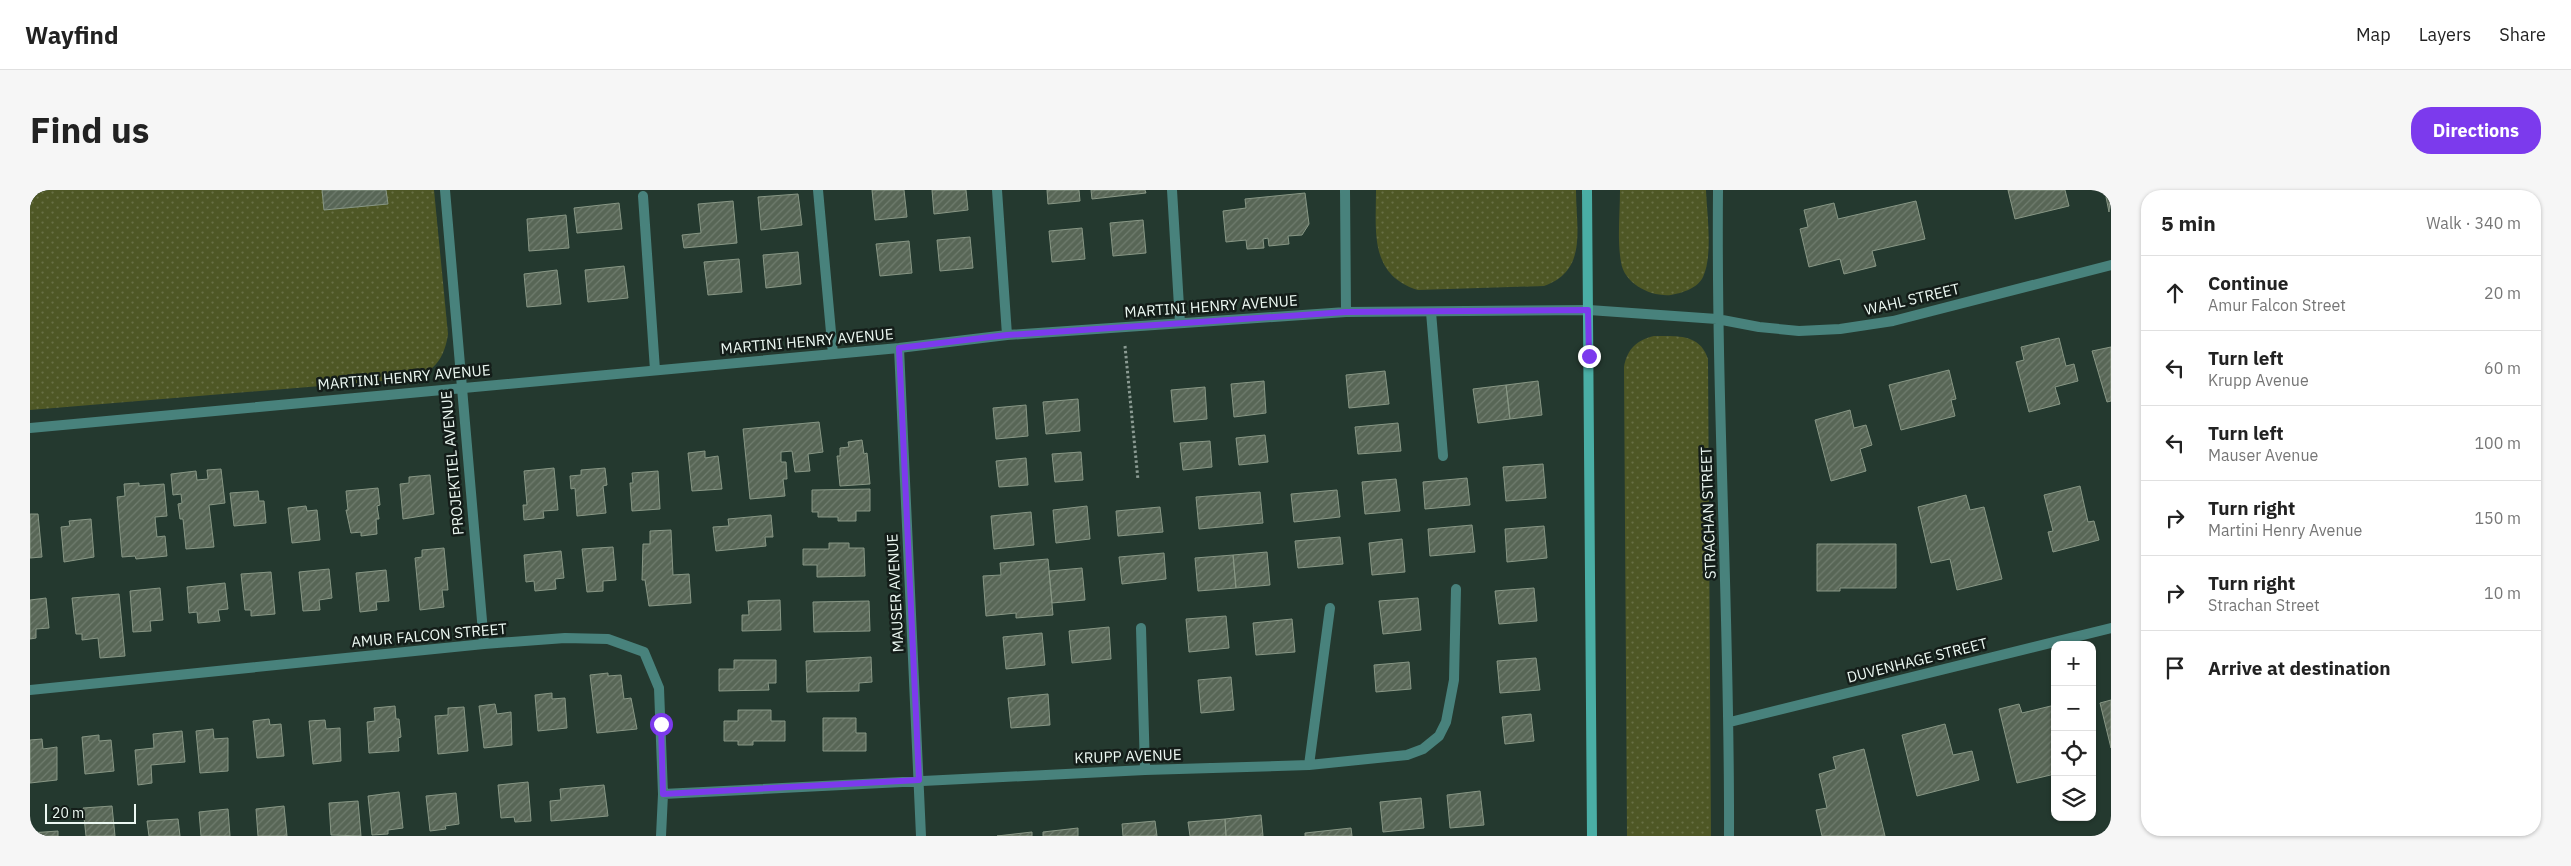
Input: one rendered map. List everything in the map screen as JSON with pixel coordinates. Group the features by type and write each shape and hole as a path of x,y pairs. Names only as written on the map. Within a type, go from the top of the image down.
{"street":[{"name":"PROJEKTIEL AVENUE","path":"445,190 460,387 484,644"},
{"path":"818,190 833,354"},
{"path":"997,190 1007,335"},
{"path":"1172,190 1180,323"},
{"path":"1345,190 1346,312"},
{"path":"1587,190 1592,836"},
{"name":"STRACHAN STREET","path":"1718,190 1717,319 1730,722 1728,836"},
{"path":"643,196 656,370"},
{"name":"WAHL STREET","path":"1588,310 1717,319 1759,327 1799,331 1840,329 1894,321 2111,265"},
{"name":"MARTINI HENRY AVENUE","path":"30,428 899,348 1007,335 1346,312 1588,310"},
{"path":"1432,312 1443,456"},
{"name":"MAUSER AVENUE","path":"899,348 921,836"},
{"name":"KRUPP AVENUE","path":"663,794 919,780 1309,765 1407,755 1423,749 1439,736 1446,722 1454,680 1456,589"},
{"path":"1309,765 1330,608"},
{"path":"1141,628 1145,770"},
{"name":"DUVENHAGE STREET","path":"1730,722 2111,628"},
{"name":"AMUR FALCON STREET","path":"30,690 484,644 565,638 608,639 644,652 659,688 663,794 661,836"}],"path":[{"path":"1123,327 1138,480"}],"green space":[{"path":"30,190 434,190 448,334 445,348 435,365 418,378 30,410"},
{"path":"1376,190 1576,190 1577,233 1573,259 1568,270 1558,279 1544,286 1418,290 1402,283 1391,274 1383,263 1376,236"},
{"path":"1620,190 1706,190 1709,247 1706,268 1701,281 1680,293 1663,295 1640,288 1627,277 1623,270 1620,254"},
{"path":"1654,336 1679,336 1693,340 1699,344 1708,359 1711,836 1627,836 1624,367 1630,350 1643,340"}],"building":[{"path":"322,190 386,190 388,204 324,210"},
{"path":"872,190 904,190 907,217 875,220"},
{"path":"932,190 966,190 968,210 934,214"},
{"path":"1047,190 1079,190 1080,201 1048,204"},
{"path":"1091,190 1145,190 1146,193 1092,199"},
{"path":"2008,190 2065,190 2069,206 2015,219"},
{"path":"2108,190 2111,190 2109,212 2106,197 2109,196"},
{"path":"1305,193 1309,224 1302,235 1288,236 1289,244 1269,246 1268,238 1263,239 1264,248 1247,249 1246,240 1226,242 1223,211 1246,208 1245,199"},
{"path":"798,194 802,225 761,230 758,197"},
{"path":"733,201 737,243 684,248 682,235 701,233 698,204"},
{"path":"1916,201 1925,239 1872,251 1876,266 1844,274 1840,259 1809,267 1800,229 1808,227 1804,210 1834,203 1838,219"},
{"path":"619,203 622,229 577,233 574,208"},
{"path":"566,215 569,248 529,251 527,219"},
{"path":"1143,220 1146,253 1113,256 1110,223"},
{"path":"1082,228 1085,259 1052,262 1049,231"},
{"path":"970,237 973,268 940,271 937,240"},
{"path":"909,241 912,273 880,276 876,244"},
{"path":"798,252 801,284 766,288 763,255"},
{"path":"739,259 742,292 708,295 704,262"},
{"path":"624,266 628,298 588,302 585,270"},
{"path":"557,270 561,304 527,307 524,274"},
{"path":"2059,338 2066,366 2074,364 2078,381 2055,387 2060,404 2029,412 2016,362 2024,360 2021,347"},
{"path":"2111,347 2111,401 2107,402 2092,351"},
{"path":"1949,370 1956,399 1951,400 1955,416 1901,430 1889,385"},
{"path":"1385,371 1389,404 1349,408 1346,375"},
{"path":"1264,381 1266,413 1234,417 1231,384"},
{"path":"1538,381 1542,415 1510,419 1506,385"},
{"path":"1506,385 1510,419 1478,423 1473,389"},
{"path":"1205,387 1207,419 1174,422 1171,390"},
{"path":"1078,399 1080,431 1046,434 1043,402"},
{"path":"1026,405 1028,436 996,439 993,408"},
{"path":"1850,410 1854,428 1866,425 1872,445 1860,449 1866,471 1831,481 1815,420"},
{"path":"819,422 823,452 808,454 810,471 795,472 792,451 781,452 781,462 786,462 787,479 783,479 785,496 750,499 743,429"},
{"path":"1398,423 1401,451 1358,454 1355,427"},
{"path":"1265,435 1268,462 1239,465 1236,438"},
{"path":"862,440 864,454 867,453 870,484 840,486 837,456 840,456 840,448 849,447 848,442"},
{"path":"1210,441 1212,467 1183,470 1180,443"},
{"path":"705,451 705,458 718,456 722,489 692,491 688,453"},
{"path":"1081,452 1083,480 1055,482 1052,454"},
{"path":"1026,458 1028,485 999,487 996,461"},
{"path":"1543,464 1546,498 1506,501 1503,467"},
{"path":"554,468 558,510 543,511 544,518 524,520 523,505 527,505 524,471"},
{"path":"605,468 607,485 603,486 606,513 577,516 575,488 571,489 570,476 581,475 581,470"},
{"path":"221,469 225,503 209,505 214,547 186,549 183,519 180,519 178,504 182,503 181,494 173,495 171,474 196,471 197,480 208,479 207,470"},
{"path":"658,471 660,509 632,511 630,483 633,483 632,473"},
{"path":"430,475 434,514 403,519 400,484 409,483 409,477"},
{"path":"1467,478 1470,505 1425,509 1423,482"},
{"path":"1396,479 1400,511 1365,514 1362,482"},
{"path":"139,483 139,486 164,484 167,516 155,517 157,537 165,536 167,556 136,559 135,556 122,557 117,497 125,496 124,484"},
{"path":"2080,486 2088,522 2094,521 2099,540 2053,552 2048,532 2053,531 2044,495"},
{"path":"378,488 380,505 377,506 379,519 376,519 377,534 361,536 361,532 351,533 346,510 348,510 346,491"},
{"path":"870,489 870,511 856,511 856,521 838,521 838,517 818,517 818,512 812,512 812,490"},
{"path":"1337,490 1340,517 1294,522 1291,494"},
{"path":"258,491 259,501 264,501 266,523 234,526 230,493"},
{"path":"1260,492 1263,523 1199,529 1196,497"},
{"path":"1966,495 1970,510 1984,507 2002,579 1957,590 1950,559 1931,563 1918,507"},
{"path":"306,506 307,511 317,510 320,540 292,543 288,508"},
{"path":"1087,506 1090,539 1056,543 1053,510"},
{"path":"1160,507 1163,532 1118,536 1116,511"},
{"path":"1031,512 1034,545 994,549 991,516"},
{"path":"30,514 38,514 42,557 30,558"},
{"path":"771,515 773,537 765,537 766,546 716,551 713,527 729,526 728,519"},
{"path":"91,519 94,557 64,562 61,527 70,526 69,521"},
{"path":"1472,525 1475,552 1430,556 1428,529"},
{"path":"1544,526 1547,558 1507,562 1505,529"},
{"path":"671,530 673,575 689,574 691,603 649,606 645,580 642,580 643,544 650,544 650,531"},
{"path":"1340,537 1343,564 1298,568 1295,541"},
{"path":"1402,539 1405,572 1372,575 1369,543"},
{"path":"829,543 849,543 849,548 864,548 865,576 817,577 817,565 803,565 803,549 829,549"},
{"path":"1817,544 1896,544 1896,588 1840,588 1840,591 1817,591"},
{"path":"613,547 616,580 603,581 603,591 587,592 582,549"},
{"path":"444,548 448,590 442,590 444,607 420,610 415,558 422,557 422,550"},
{"path":"561,551 564,578 555,579 556,589 535,591 534,581 526,582 524,555"},
{"path":"1267,552 1270,585 1236,588 1233,555"},
{"path":"1164,553 1166,579 1122,584 1119,557"},
{"path":"1233,555 1236,588 1198,591 1195,558"},
{"path":"1048,559 1053,615 1016,618 1016,613 986,616 983,576 1001,575 1000,563"},
{"path":"1082,568 1085,600 1052,603 1049,571"},
{"path":"329,569 332,598 319,600 320,610 303,611 299,572"},
{"path":"386,570 389,601 376,602 377,610 360,612 356,573"},
{"path":"271,572 275,614 251,616 251,610 245,610 241,574"},
{"path":"225,583 228,609 218,610 220,621 198,623 197,612 189,613 187,587"},
{"path":"160,588 163,620 150,621 151,631 133,632 130,591"},
{"path":"1534,588 1537,621 1499,624 1495,591"},
{"path":"119,594 125,656 100,658 98,638 82,640 82,634 76,634 72,598"},
{"path":"46,598 49,628 36,629 36,638 30,639 30,600"},
{"path":"1418,598 1421,630 1383,634 1379,601"},
{"path":"780,600 781,630 742,631 742,615 749,615 748,601"},
{"path":"869,601 870,631 814,632 813,602"},
{"path":"1226,616 1229,648 1189,652 1186,619"},
{"path":"1292,619 1295,652 1256,655 1253,623"},
{"path":"1109,627 1111,659 1072,663 1069,631"},
{"path":"1042,633 1045,665 1006,669 1003,637"},
{"path":"871,657 872,682 859,683 859,691 807,692 806,661"},
{"path":"1536,658 1540,690 1500,693 1497,661"},
{"path":"734,660 776,660 776,683 768,683 769,690 719,691 719,669 734,669"},
{"path":"1409,662 1411,689 1376,692 1374,665"},
{"path":"608,673 608,676 621,675 624,699 631,698 637,729 597,733 590,675"},
{"path":"1231,677 1234,710 1201,713 1198,680"},
{"path":"552,693 552,699 565,698 567,728 538,731 535,695"},
{"path":"1048,694 1050,725 1011,728 1008,698"},
{"path":"2111,700 2111,748 2100,703"},
{"path":"495,704 497,714 511,712 512,745 484,748 479,706"},
{"path":"2019,704 2022,713 2051,706 2051,775 2017,783 1999,709"},
{"path":"395,706 401,737 398,738 399,751 369,753 367,722 375,721 374,708"},
{"path":"464,707 468,751 438,754 435,716 448,715 448,708"},
{"path":"738,710 771,710 771,721 785,721 785,741 753,741 753,745 738,745 738,741 724,741 724,721 738,721"},
{"path":"1531,714 1534,741 1505,744 1502,717"},
{"path":"823,718 856,718 856,733 866,733 866,751 823,751"},
{"path":"269,719 270,725 281,724 284,756 257,758 253,721"},
{"path":"325,720 326,729 340,728 341,761 313,764 309,721"},
{"path":"1945,724 1953,755 1972,751 1979,780 1917,796 1902,735"},
{"path":"213,729 214,739 228,738 228,771 200,773 196,731"},
{"path":"182,731 185,762 151,765 152,783 138,785 135,750 154,748 153,734"},
{"path":"99,735 99,741 111,740 114,771 85,774 82,737"},
{"path":"42,739 43,749 57,747 57,780 30,783 30,740"},
{"path":"1864,749 1885,836 1822,836 1816,810 1827,808 1819,774 1836,769 1833,757"},
{"path":"528,782 531,821 515,822 514,817 501,818 498,785"},
{"path":"604,785 608,816 551,821 550,801 561,800 560,789"},
{"path":"1480,791 1484,825 1450,828 1447,795"},
{"path":"399,792 403,828 388,830 388,834 372,835 368,796"},
{"path":"456,793 459,824 445,826 446,829 430,831 426,796"},
{"path":"1421,798 1424,828 1383,832 1380,802"},
{"path":"358,801 361,836 331,835 329,803"},
{"path":"112,806 115,836 86,836 83,808"},
{"path":"284,806 287,836 258,836 256,809"},
{"path":"228,809 230,836 201,836 199,812"},
{"path":"1261,815 1263,836 1226,836 1225,819"},
{"path":"178,819 180,836 149,836 147,821"},
{"path":"1225,819 1226,836 1190,836 1188,822"},
{"path":"1155,821 1157,836 1123,836 1122,824"},
{"path":"1078,828 1078,836 1043,836 1043,832"},
{"path":"1351,828 1352,836 1305,836 1305,833"},
{"path":"58,831 58,836 30,836 30,833"},
{"path":"1032,832 1032,836 997,836"}],"route":[{"path":"661,724 663,794 919,780 899,348 1007,335 1346,312 1533,312 1588,310 1589,356"}]}
